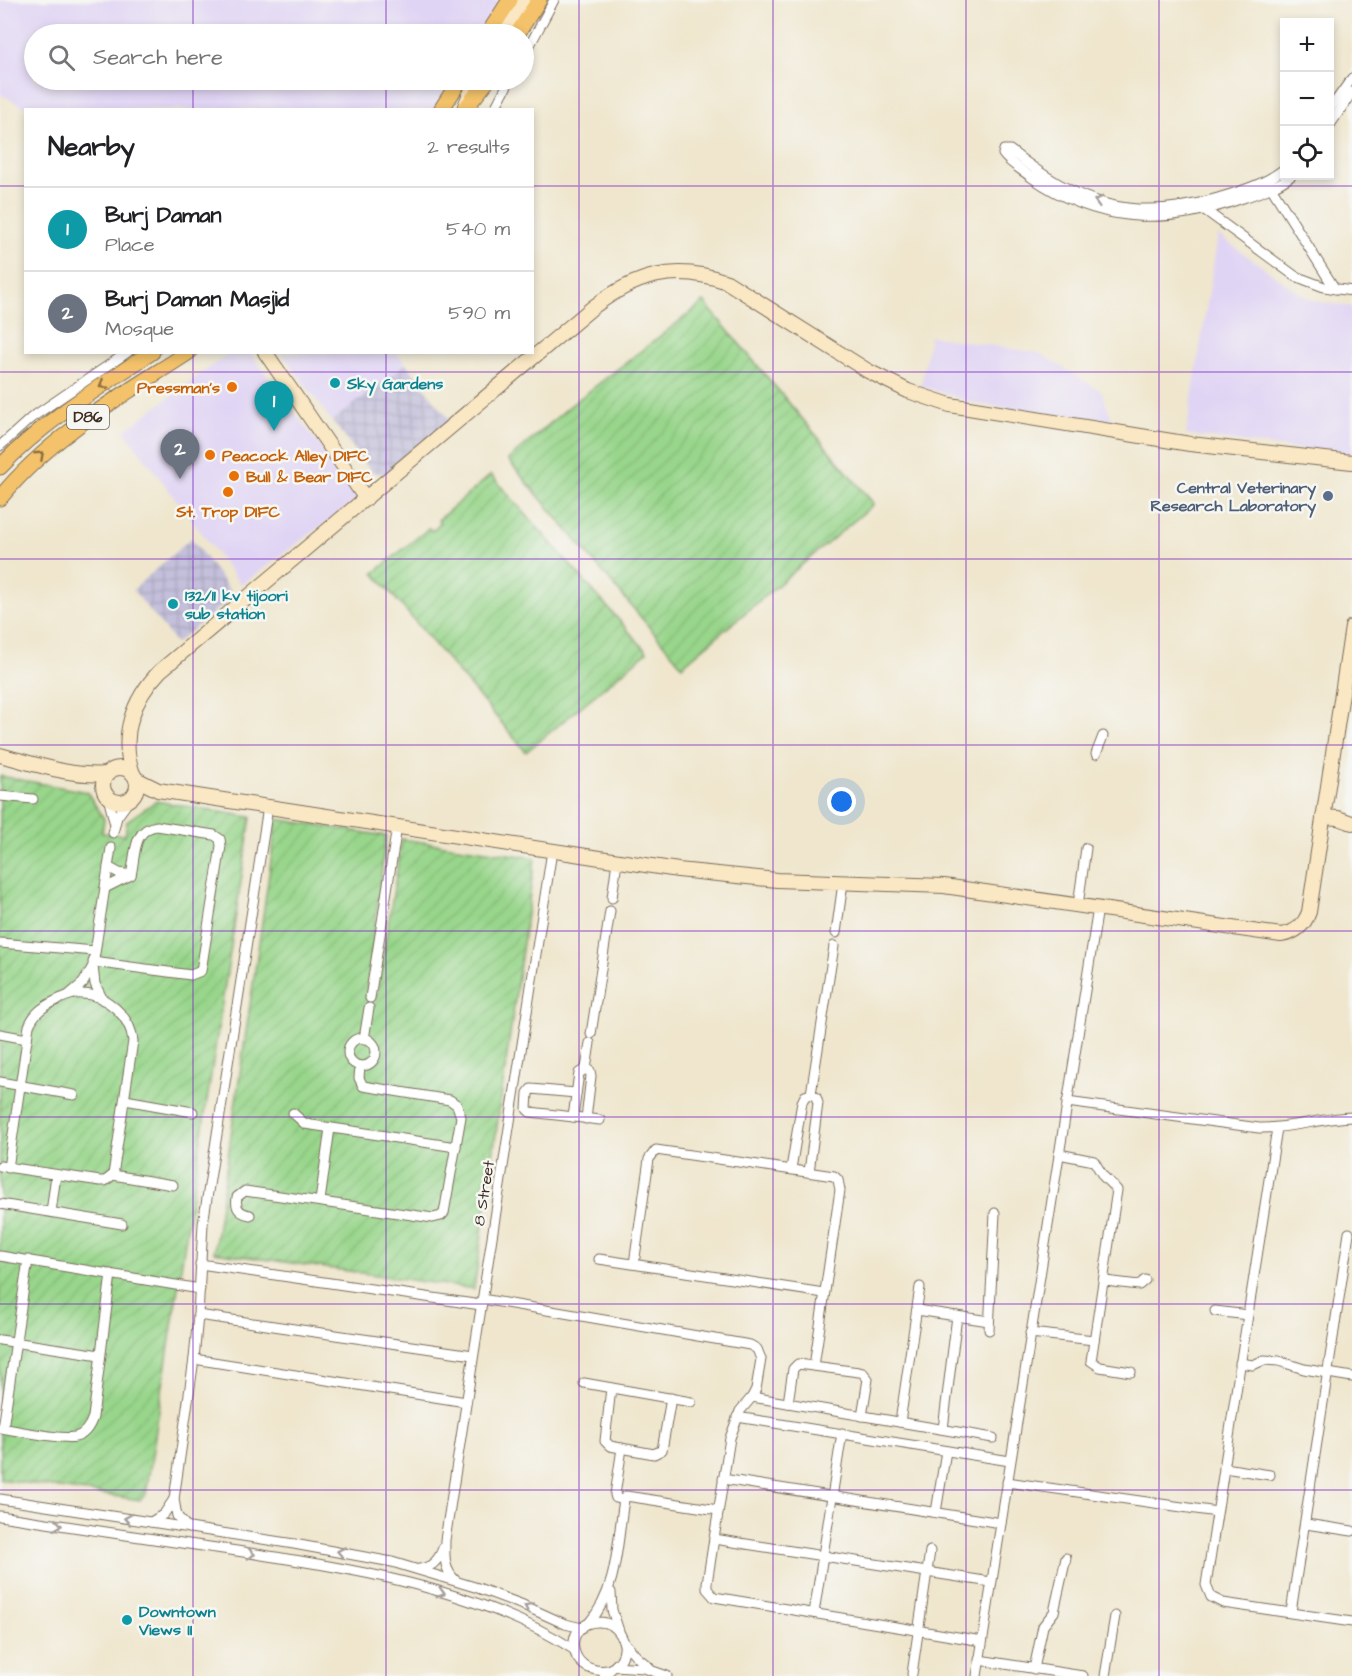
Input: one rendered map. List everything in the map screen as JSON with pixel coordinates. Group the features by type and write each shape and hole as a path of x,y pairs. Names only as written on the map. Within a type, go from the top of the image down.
{"main road":[{"path":"496,24 498,0"},
{"path":"499,24 510,0"},
{"path":"523,24 539,0"},
{"path":"442,108 454,90"},
{"path":"465,108 480,90"},
{"name":"D86","path":"0,467 29,439 66,410 149,354"},
{"path":"163,369 172,354"},
{"name":"D86","path":"0,498 36,459 74,428 186,354"}],"street":[{"path":"502,24 525,0"},
{"path":"534,37 554,0"},
{"path":"1334,102 1352,78"},
{"path":"464,108 472,90"},
{"path":"495,108 505,90"},
{"path":"1334,118 1352,92"},
{"path":"1280,173 1269,184 1196,203 1156,210 1127,208 1098,202 1072,192 1053,182 1010,150 1006,149 1003,152 1005,158 1047,187 1091,207 1122,215 1177,216 1205,211 1280,180"},
{"path":"1269,184 1335,289"},
{"path":"1196,203 1294,276 1314,285 1352,291"},
{"path":"127,742 122,757 105,778 114,828 121,810 132,798 137,788 128,758 128,729 136,703 160,671 604,298 639,280 672,273 706,276 727,282 868,371 908,391 950,405 1190,444 1352,462"},
{"path":"0,446 31,418 125,354"},
{"path":"266,354 366,499"},
{"path":"0,755 90,775 124,769 158,790 617,861 733,877 944,886 1274,935 1292,933 1302,926 1309,912 1352,627"},
{"path":"1096,754 1103,736"},
{"path":"73,773 119,802 158,790"},
{"path":"0,796 33,799"},
{"path":"188,1528 177,1516 174,1499 194,1359 205,1211 268,807"},
{"path":"1323,817 1338,818 1352,823"},
{"path":"93,964 191,975 201,971 221,846 220,839 214,835 158,826 150,827 139,836 131,875"},
{"path":"364,1039 397,827"},
{"path":"103,1000 95,984 93,964 111,848"},
{"path":"1078,905 1086,848"},
{"name":"8 Street","path":"445,1540 552,851"},
{"path":"612,898 617,861"},
{"path":"108,867 119,873 131,875"},
{"path":"105,888 131,875"},
{"path":"836,933 843,883"},
{"path":"977,1676 1098,908"},
{"path":"586,1069 610,911"},
{"path":"0,943 95,951"},
{"path":"811,1094 834,945"},
{"path":"67,996 89,994 103,1000 125,1018 133,1035 125,1100 113,1175 110,1179 100,1181 4,1167 29,1026 36,1014 47,1005 67,996 83,983 93,964"},
{"path":"0,1034 27,1039"},
{"path":"364,1039 374,1046 376,1054 372,1062 360,1066 350,1059 348,1050 356,1040 364,1039"},
{"path":"250,1215 240,1211 237,1207 237,1197 245,1191 437,1218 444,1213 461,1113 454,1102 368,1088 358,1078 360,1066"},
{"path":"573,1117 579,1073 586,1069"},
{"path":"586,1069 590,1071 591,1076 586,1119"},
{"path":"0,1082 74,1095"},
{"path":"588,1103 533,1088 528,1093 526,1107 528,1111 600,1120"},
{"path":"791,1169 802,1102 805,1096 811,1094"},
{"path":"808,1172 818,1103 816,1097 811,1094"},
{"path":"125,1100 193,1112"},
{"path":"1067,1102 1254,1128 1277,1128 1328,1118 1352,1117"},
{"path":"293,1113 305,1124 456,1147"},
{"path":"320,1201 330,1128"},
{"path":"1277,1128 1206,1585 1211,1597 1223,1603 1352,1622"},
{"path":"634,1264 649,1159 656,1150 834,1176 840,1184 814,1366"},
{"path":"1059,1154 1094,1161 1103,1176 1117,1190 1105,1281 1091,1360 1094,1364 1131,1372"},
{"path":"51,1212 56,1175"},
{"path":"113,1175 173,1185"},
{"path":"0,1204 122,1224"},
{"path":"917,1310 957,1316 989,1326 995,1213"},
{"path":"1291,1612 1349,1233"},
{"path":"0,1256 200,1289"},
{"path":"599,1259 824,1293"},
{"path":"28,1260 2,1428 68,1437 82,1434 91,1424 111,1274"},
{"path":"200,1264 482,1302 754,1346 759,1352 760,1359 756,1389 737,1417 731,1433 707,1589 714,1597 982,1641"},
{"path":"1105,1281 1139,1285 1144,1280"},
{"path":"900,1422 920,1287"},
{"path":"1215,1311 1248,1315"},
{"path":"198,1315 473,1355"},
{"path":"943,1430 957,1316"},
{"path":"1030,1334 1094,1340"},
{"path":"0,1340 100,1355"},
{"path":"194,1359 466,1402"},
{"path":"1240,1364 1253,1365 1264,1360 1279,1361 1299,1368 1352,1377"},
{"path":"788,1403 793,1369 798,1364 859,1372 868,1379 862,1416"},
{"path":"584,1383 690,1402"},
{"path":"611,1388 604,1437 610,1446 654,1454 660,1452 663,1447 671,1398"},
{"path":"752,1397 993,1438"},
{"path":"737,1417 1010,1461"},
{"path":"814,1613 842,1434"},
{"path":"622,1448 615,1495 616,1498 624,1500"},
{"path":"936,1512 946,1451"},
{"path":"1224,1468 1270,1475"},
{"path":"723,1479 1000,1523"},
{"path":"1007,1482 1217,1512"},
{"path":"583,1676 573,1649 574,1641 602,1606 610,1587 626,1496 718,1510"},
{"path":"0,1499 327,1549 416,1569 455,1580 523,1605 565,1624 606,1623 622,1637 637,1657 654,1671"},
{"path":"150,1522 164,1514 174,1499"},
{"path":"0,1516 292,1560 388,1578 491,1609 537,1628 573,1649"},
{"path":"1306,1524 1352,1531"},
{"path":"714,1539 991,1582"},
{"path":"416,1569 424,1569 437,1560 445,1540"},
{"path":"445,1540 445,1562 450,1575 455,1580"},
{"path":"912,1674 930,1551"},
{"path":"1034,1669 1043,1626 1054,1612 1066,1558"},
{"path":"609,1671 623,1655 622,1637 612,1610 610,1587"},
{"path":"1105,1676 1115,1616"},
{"path":"979,1660 1083,1676"},
{"path":"579,1664 593,1672 635,1667 667,1676"}],"shaded area":[{"path":"0,0 520,0 504,24 24,24 24,90 462,90 450,108 26,108 0,94"},
{"path":"1218,235 1302,295 1315,301 1352,307 1352,456 1186,435"},
{"path":"930,336 1039,353 1101,391 1113,422 977,404 921,386"},
{"path":"228,354 251,354 359,498 241,585 124,431"},
{"path":"283,354 398,354 406,364 332,421"},
{"path":"406,364 452,423 386,474 372,472 332,421"},
{"path":"191,538 234,596 176,643 133,590"}],"green space":[{"path":"704,302 874,504 682,666 508,460 570,406"},
{"path":"491,475 647,652 526,752 374,573 429,528 432,531 440,523 438,520"},
{"path":"0,776 87,792 104,819 102,833 125,835 127,821 156,801 251,817 146,1494 140,1500 0,1479"},
{"path":"277,819 386,836 366,998 376,998 402,839 535,858 474,1289 214,1252"}],"place":[{"name":"Sky Gardens","path":"335,383"},
{"name":"Pressman's","path":"232,387"},
{"name":"Burj Daman","path":"274,431"},
{"name":"Peacock Alley DIFC","path":"210,455"},
{"name":"Bull & Bear DIFC","path":"234,476"},
{"name":"Burj Daman Masjid","path":"180,479"},
{"name":"St. Trop DIFC","path":"228,492"},
{"name":"Central Veterinary Research Laboratory","path":"1328,496"},
{"name":"132/11 kv tijoori sub station","path":"173,604"},
{"name":"Downtown Views II","path":"127,1620"}]}
